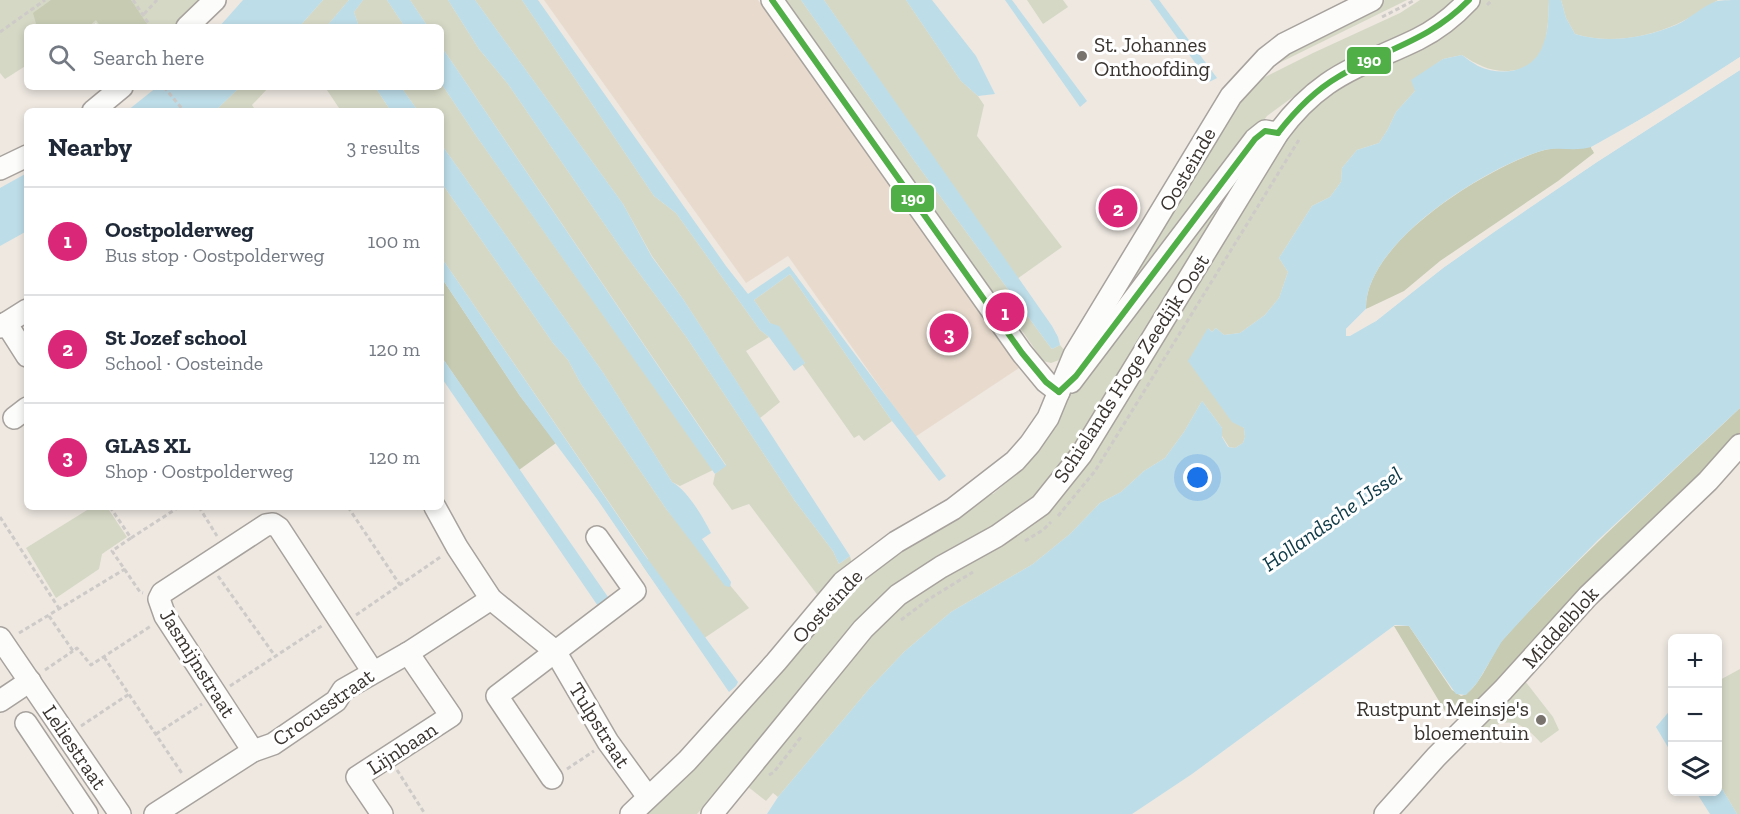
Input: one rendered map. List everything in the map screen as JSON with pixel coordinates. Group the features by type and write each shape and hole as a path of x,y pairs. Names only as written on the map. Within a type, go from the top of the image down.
{"street":[{"path":"190,24 214,0"},
{"path":"772,0 1022,353 1046,382 1059,392"},
{"name":"Oosteinde","path":"631,814 687,761 776,662 843,582 896,542 953,509 1015,461 1048,418 1074,355 1231,96 1266,58 1284,44 1372,0"},
{"name":"Schielands Hoge Zeedijk Oost","path":"712,814 863,629 898,594 997,536 1041,505 1080,455 1278,133 1292,114 1328,83 1420,38 1458,11 1469,0"},
{"path":"97,108 118,90"},
{"name":"Oosteinde","path":"1059,392 1076,376 1255,139 1265,131 1278,133"},
{"path":"0,170 24,158"},
{"path":"24,312 3,325 24,352"},
{"name":"Middelblok","path":"1385,814 1503,690 1588,596 1702,486 1740,445"},
{"name":"Tulpstraat","path":"437,510 457,547 491,599 555,651 608,742 648,797"},
{"name":"Jasmijnstraat","path":"253,751 162,608 162,593 208,562 266,525 273,524 279,528 373,672"},
{"path":"552,778 497,696 635,591 597,537"},
{"name":"Crocusstraat","path":"155,814 253,751 273,744 336,701 343,690 408,653 491,599"},
{"name":"Leliestraat","path":"1,640 120,814"},
{"name":"Lijnbaan","path":"382,814 357,777 451,716 408,653"},
{"path":"0,701 30,681"},
{"name":"Leliestraat","path":"26,723 87,814"}],"path":[{"path":"0,32 45,0"},
{"path":"133,0 149,24"},
{"path":"144,14 157,0"},
{"path":"166,90 182,108"},
{"path":"112,510 131,538"},
{"path":"30,681 77,648 91,665 104,657 162,608 140,592 112,550 174,510"},
{"path":"201,510 227,550"},
{"path":"350,510 400,585"},
{"path":"0,517 60,610"},
{"path":"0,527 5,524"},
{"path":"156,734 276,657 400,585 457,547"},
{"path":"208,562 276,657"},
{"path":"1,640 60,610 125,569"},
{"path":"49,616 73,651"},
{"path":"104,657 192,790"},
{"path":"66,736 129,694"},
{"path":"552,778 608,742"},
{"path":"388,756 425,814"}],"shaded area":[{"path":"544,0 758,0 1022,366 915,437 788,256 746,283"}],"green space":[{"path":"0,0 211,0 187,24 24,24 24,67 5,79 0,73"},
{"path":"51,0 131,0 147,24 99,24 96,20 91,24 36,24 33,13"},
{"path":"323,0 349,0 329,24 302,24"},
{"path":"363,0 387,0 403,24 358,24 354,12"},
{"path":"410,0 448,0 479,49 508,84 625,254 687,338 795,501 833,551 839,564 850,556 852,564 819,597 749,504 732,510 713,484 715,474 726,465 444,50 444,24 426,24"},
{"path":"475,0 522,0 654,196 676,213 760,330 769,337 746,351 780,402 760,418 683,299 652,256 623,204"},
{"path":"783,0 801,0 1048,344 1052,349 1060,345 1064,350 1059,360 1051,363 1043,361 1014,319 1017,316 998,293 991,297"},
{"path":"824,0 906,0 961,81 978,96 984,105 977,136 1062,247 1017,279"},
{"path":"1027,0 1063,0 1068,7 1043,24"},
{"path":"1385,0 1407,0 1263,71 1320,30"},
{"path":"1420,0 1458,0 1431,23 1308,86 1267,116 1104,326 1222,120 1255,82 1400,13"},
{"path":"1480,0 1549,0 1546,39 1536,60 1520,69 1504,71 1482,66 1462,55 1443,59 1432,67 1396,112 1379,143 1357,150 1342,168 1341,182 1330,197 1312,206 1279,258 1288,272 1279,298 1265,315 1240,333 1224,335 1216,328 1212,332 1208,328 1240,425 1244,428 1243,443 1235,448 1229,447 1222,436 1222,428 1202,401 1165,458 1144,471 1121,492 1100,503 1070,534 1033,564 951,612 904,652 870,688 778,797 773,793 766,801 747,786 860,646 889,616 920,590 1016,533 1298,122 1337,89 1470,10"},
{"path":"1561,0 1718,0 1687,19 1653,33 1627,38 1600,39 1575,34 1566,18"},
{"path":"444,88 713,470 680,486 672,482 604,374 444,148 444,108 416,108 403,90 444,90"},
{"path":"237,90 266,90 252,105 254,108 218,108"},
{"path":"327,90 377,90 389,108 339,108"},
{"path":"1591,147 1594,153 1558,181 1440,261 1404,291 1366,309 1371,284 1385,259 1406,235 1432,212 1460,192 1517,160 1547,149"},
{"path":"1256,150 1059,474 1020,512 925,571 697,814 649,814 647,812 858,579 984,493 993,494 1022,469 1035,453 1067,396 1074,392 1112,337"},
{"path":"444,186 553,343 568,360 581,384 667,510 749,608 700,641 686,626 642,565 648,559 444,261"},
{"path":"790,274 892,421 864,441 859,435 854,438 802,364 805,363 770,323 754,300"},
{"path":"444,282 520,396 556,443 519,470 444,360"},
{"path":"1740,408 1740,436 1464,721 1448,716 1394,626 1409,626 1452,690 1461,696 1467,693 1478,681 1501,642 1516,625 1570,569"},
{"path":"87,510 109,510 127,537 102,554 99,569 56,598 26,548"},
{"path":"1740,669 1740,814 1737,814 1722,789 1722,679"},
{"path":"1525,681 1553,717 1559,730 1541,743 1527,729 1514,723 1500,724 1481,731 1479,729"}],"water":[{"path":"243,0 323,0 302,24 222,24"},
{"path":"349,0 363,0 354,12 358,24 329,24"},
{"path":"387,0 410,0 426,24 403,24"},
{"path":"448,0 475,0 623,204 652,257 683,299 850,556 839,564 833,551 795,501 687,338 625,254 508,84 479,49"},
{"path":"522,0 538,0 748,294 789,266 946,476 939,481 892,421 790,274 754,300 770,323 779,326 805,363 794,371 769,337 760,330 676,213 654,196"},
{"path":"801,0 824,0 1052,326 1060,345 1052,349 1048,344"},
{"path":"906,0 932,0 976,56 995,94 978,96 961,81"},
{"path":"1005,0 1012,0 1087,101 1080,107"},
{"path":"1150,0 1159,0 1217,78 1209,82"},
{"name":"Hollandsche IJssel","path":"1549,0 1561,0 1566,18 1575,34 1613,39 1664,30 1717,1 1740,0 1740,57 1601,143 1579,149 1541,151 1517,160 1460,191 1406,234 1385,259 1371,284 1366,309 1346,329 1346,335 1376,321 1443,268 1494,232 1597,162 1740,70 1740,408 1598,540 1545,594 1502,641 1477,683 1466,695 1456,694 1409,626 1395,625 1192,774 1132,814 767,814 778,797 870,688 904,652 951,612 1033,564 1070,534 1100,503 1121,492 1144,471 1165,458 1202,401 1222,428 1222,437 1228,447 1235,448 1243,443 1244,428 1232,422 1188,361 1208,328 1212,332 1216,328 1224,335 1240,333 1265,315 1279,298 1288,272 1279,258 1312,206 1330,197 1341,182 1342,168 1357,150 1379,143 1396,112 1415,91 1411,80 1443,59 1462,55 1488,70 1508,71 1526,66 1540,52 1546,37"},
{"path":"444,50 726,466 715,474 444,88"},
{"path":"153,90 237,90 218,108 131,108"},
{"path":"377,90 403,90 416,108 389,108"},
{"path":"444,148 604,374 672,482 689,497 699,512 711,533 702,539 731,582 730,587 725,586 667,510 581,384 568,360 553,343 444,186"},
{"path":"24,175 24,233 0,246 0,188"},
{"path":"444,261 644,554 738,682 729,692 597,499 520,396 444,282"},
{"path":"444,360 608,597 598,606 444,381"},
{"path":"1668,713 1668,747 1656,727"},
{"path":"1722,789 1737,814 1710,814 1699,796 1722,796"}],"pier":[{"path":"1740,57 1740,61 1674,103 1592,150 1591,147 1673,101"},
{"path":"1740,67 1740,70 1597,162 1494,232 1443,268 1376,321 1346,336 1346,329 1366,309 1369,308 1349,333 1374,319 1441,266 1595,159"}],"transit line":[{"name":"190","path":"772,0 1022,353 1046,382 1059,392"},
{"name":"190","path":"1278,133 1305,102 1329,83 1438,26 1469,0"},
{"name":"190","path":"1059,392 1076,376 1255,139 1265,131 1278,133"}],"place":[{"name":"St. Johannes Onthoofding","path":"1082,56"},
{"name":"St Jozef school","path":"1118,208"},
{"name":"Oostpolderweg","path":"1005,312"},
{"name":"GLAS XL","path":"949,333"},
{"name":"Rustpunt Meinsje's bloementuin","path":"1541,720"}]}
